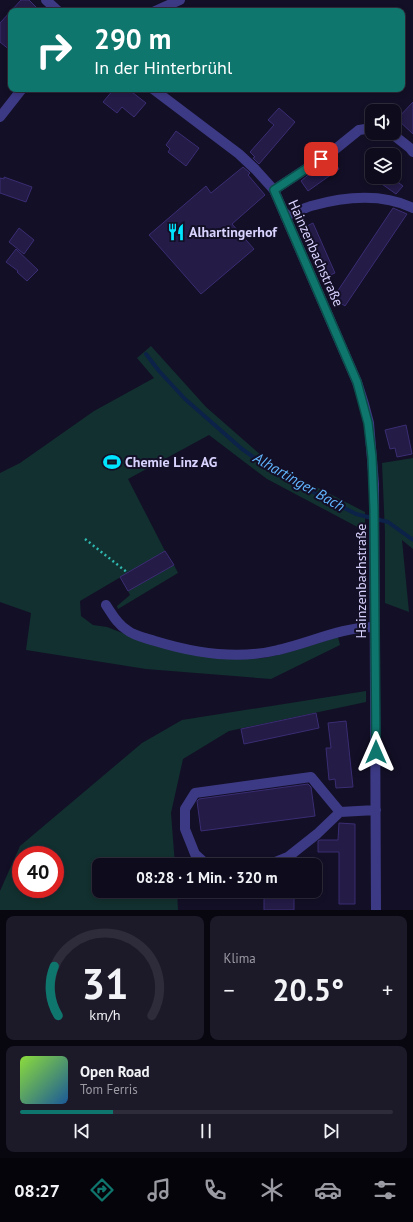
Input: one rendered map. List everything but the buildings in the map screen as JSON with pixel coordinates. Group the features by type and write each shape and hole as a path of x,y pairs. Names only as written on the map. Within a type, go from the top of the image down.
{"street":[{"path":"46,0 55,8"},
{"path":"162,8 180,0"},
{"path":"0,117 20,92"},
{"name":"Hainzenbachstraße","path":"157,92 239,154 256,169 274,190 357,382 364,404 371,441 375,543 376,910"},
{"path":"274,190 333,151 359,130 365,129"},
{"path":"400,140 413,152"},
{"path":"285,216 311,206 344,200 380,198 401,202 413,208"},
{"path":"106,605 116,620 127,631 170,646 227,654 262,653 279,650 337,632 364,627 375,627"},
{"path":"199,858 195,854 185,829 185,809 195,793 311,777 340,812"},
{"path":"286,858 317,834 340,812 376,810"}],"path":[{"path":"85,539 128,573"}],"green space":[{"path":"151,346 206,407 270,463 365,512 365,531 267,479 209,435 128,479 165,551 80,601 81,616 93,625 107,627 151,644 242,659 264,658 286,653 338,637 340,645 271,679 146,669 26,650 31,613 0,602 0,473 20,463 94,411 154,378 137,358"},
{"path":"413,458 413,549 402,540 409,612 385,603 385,533 382,463"},
{"path":"174,565 178,573 118,609 117,606 130,595 128,591"},
{"path":"366,691 366,702 229,731 183,759 171,813 174,858 92,858 92,898 177,898 178,910 0,910 0,891 12,864 12,898 64,898 64,846 20,846 142,743 182,720"}],"waterway":[{"name":"Alhartinger Bach","path":"146,354 159,371 185,399 242,449 276,473 356,514 388,522 413,540"}],"place":[{"name":"Alhartingerhof","path":"176,232"},
{"name":"Chemie Linz AG","path":"112,462"}],"route":[{"path":"321,159 274,190 357,382 368,423 374,484 376,752"}]}
